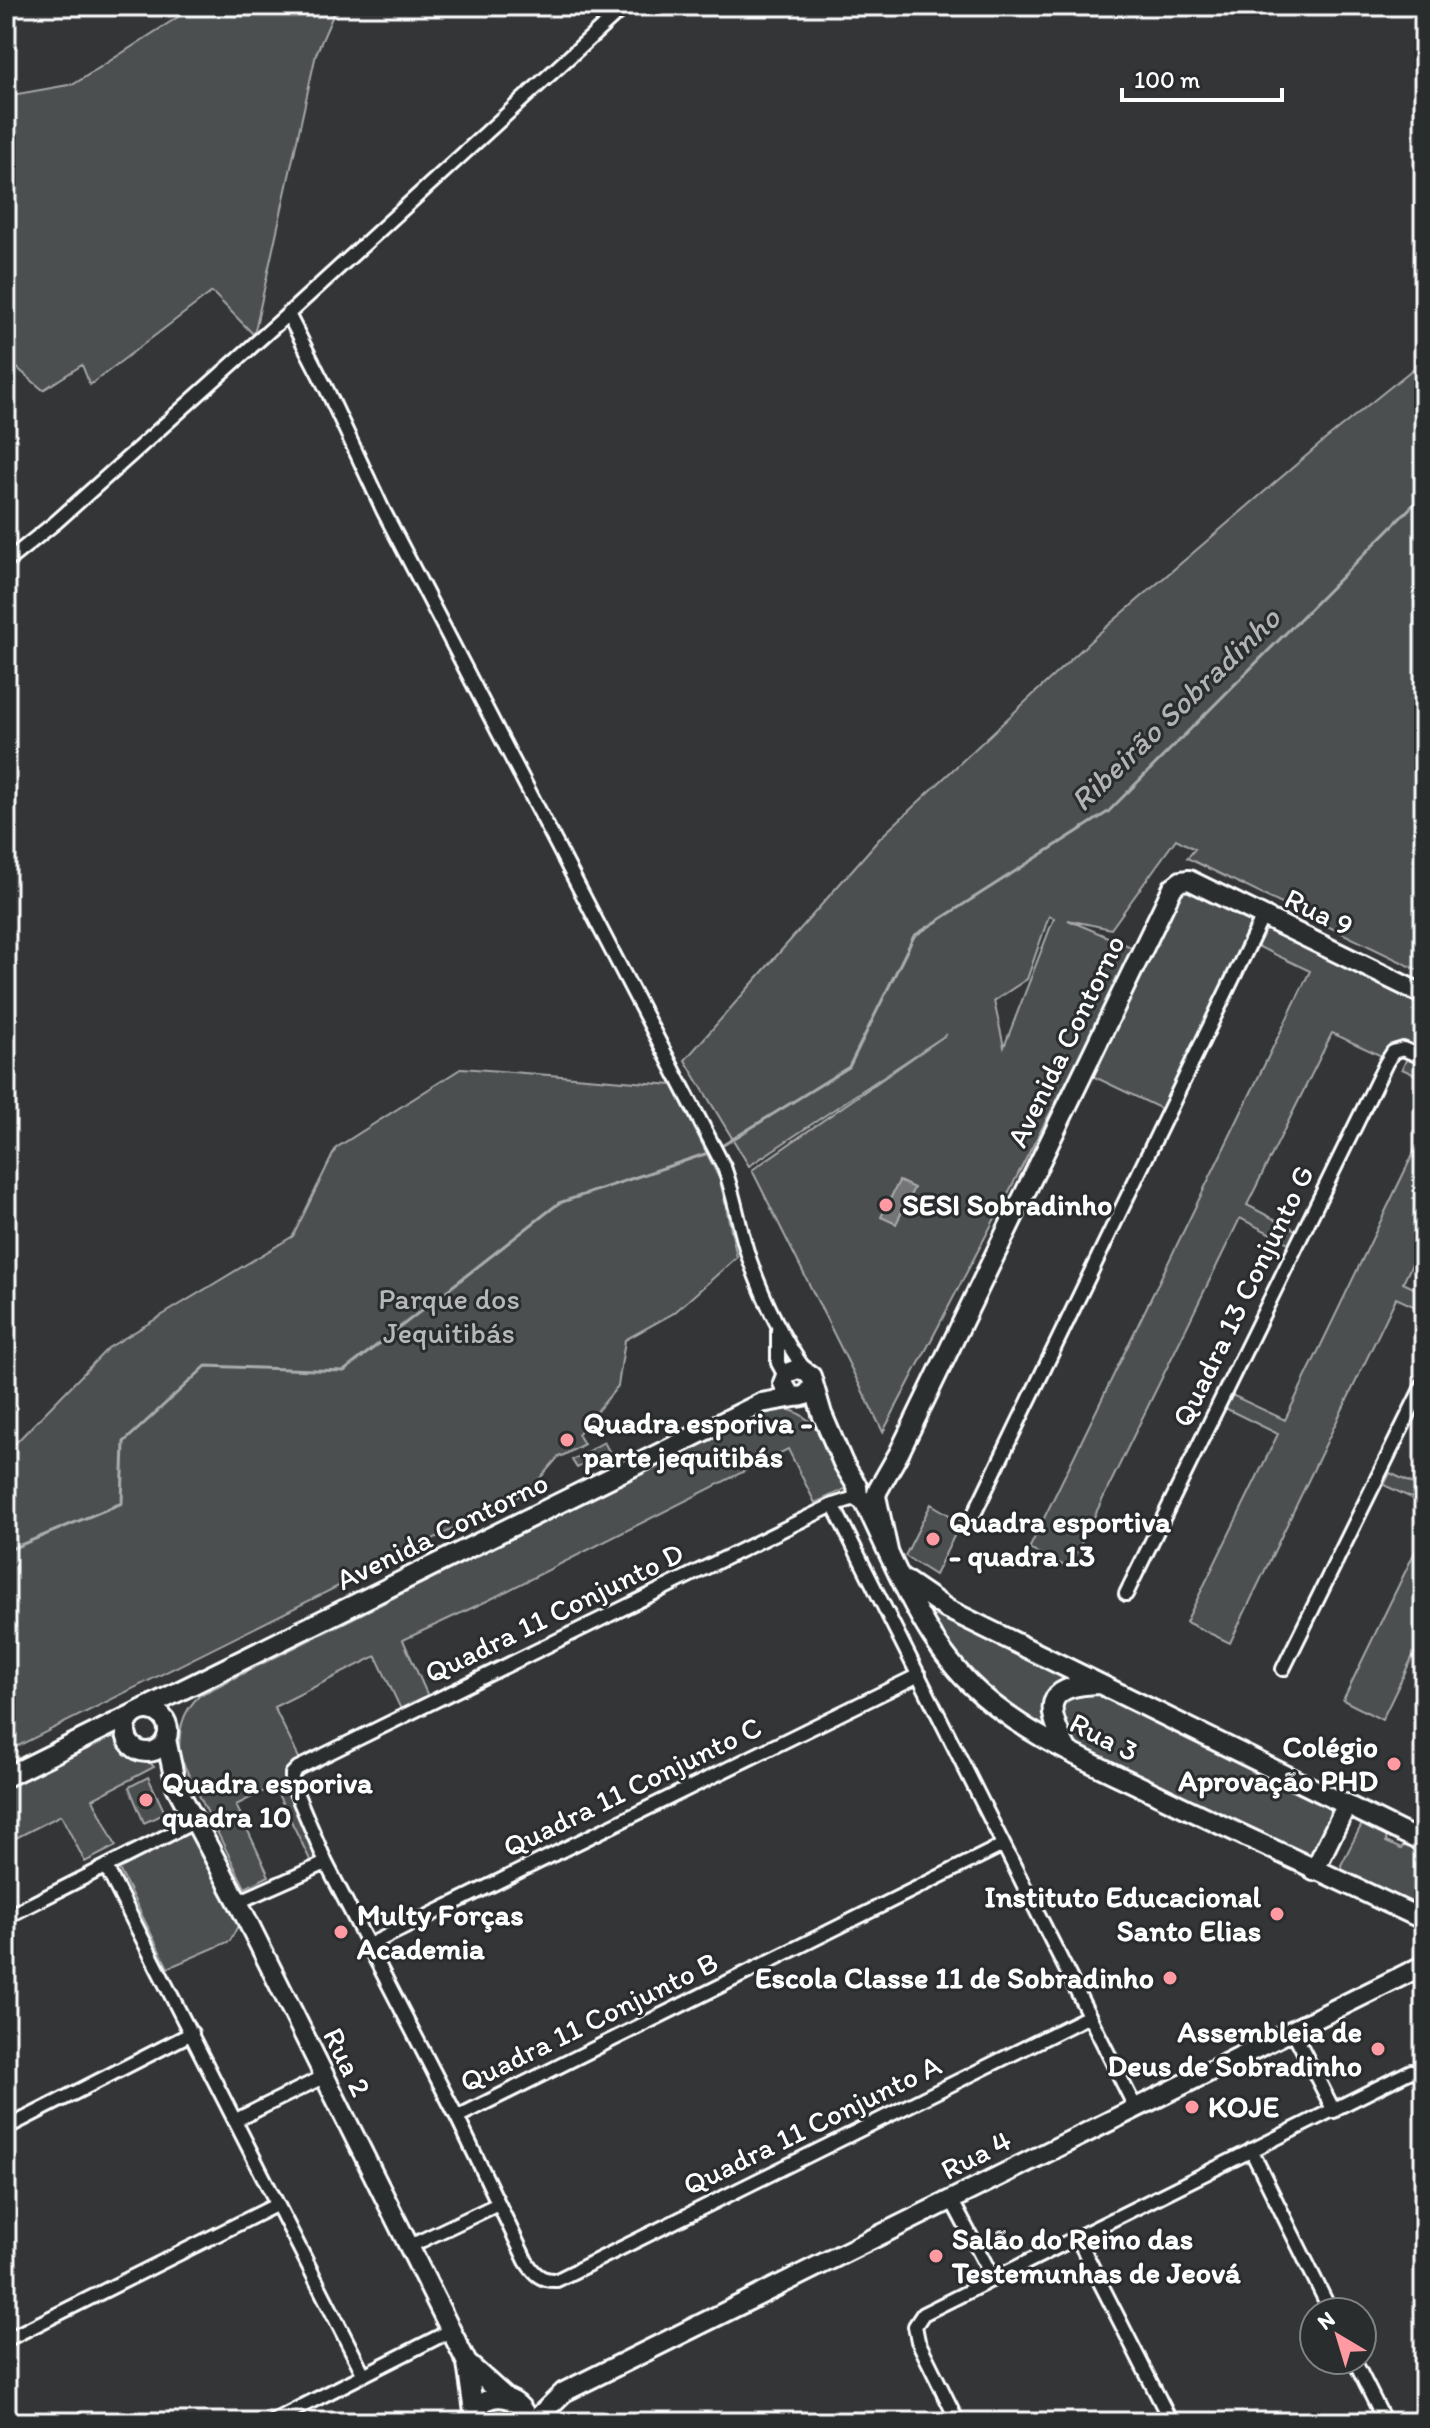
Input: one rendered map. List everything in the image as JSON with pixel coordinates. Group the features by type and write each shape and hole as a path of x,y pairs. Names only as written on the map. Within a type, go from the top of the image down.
{"street":[{"path":"6,562 56,522 288,314 625,6"},
{"path":"288,314 397,538 724,1167 735,1197 748,1256 778,1330 833,1438 867,1490"},
{"name":"Rua 9","path":"1189,880 1424,995"},
{"name":"Avenida Contorno","path":"867,1490 899,1453 1166,897 1173,887 1189,880"},
{"path":"975,1512 1263,916"},
{"name":"Quadra 13 Conjunto G","path":"1126,1594 1386,1063 1393,1052 1403,1049 1424,1058"},
{"path":"778,1330 778,1363 786,1392 802,1382"},
{"name":"Avenida Contorno","path":"761,1403 784,1377"},
{"name":"Avenida Contorno","path":"91,1734 802,1382"},
{"path":"1283,1669 1424,1383"},
{"name":"Quadra 11 Conjunto D","path":"326,1863 292,1783 292,1774 298,1768 867,1490"},
{"name":"Rua 3","path":"867,1490 888,1551 929,1629 947,1658 986,1698 1068,1751 1423,1921"},
{"path":"833,1505 1135,2107"},
{"name":"Rua 3","path":"901,1577 947,1609 1424,1843"},
{"path":"929,1629 933,1618 947,1609"},
{"name":"Quadra 11 Conjunto C","path":"369,1945 919,1675"},
{"path":"1068,1751 1054,1721 1054,1699 1071,1685 1100,1683"},
{"path":"6,1777 91,1734 120,1735 145,1752 158,1749 190,1687"},
{"path":"129,1741 128,1724 140,1711 158,1713 166,1731"},
{"name":"Rua 2","path":"166,1731 176,1786"},
{"name":"Rua 2","path":"145,1752 176,1786 238,1902 467,2363"},
{"path":"1314,1871 1347,1804"},
{"path":"6,1917 194,1822"},
{"name":"Quadra 11 Conjunto B","path":"457,2117 1003,1845"},
{"path":"238,1902 326,1863 457,2117 498,2204 408,2247"},
{"path":"106,1867 364,2375"},
{"name":"Rua 4","path":"564,2392 1421,1965"},
{"name":"Quadra 11 Conjunto A","path":"498,2204 534,2272 548,2280 557,2280 1089,2016"},
{"path":"1292,2029 1334,2111"},
{"path":"6,2128 192,2033"},
{"path":"958,2422 918,2341 915,2326 923,2314 1411,2071 1424,2074"},
{"path":"236,2120 323,2077"},
{"path":"1251,2150 1323,2296"},
{"path":"951,2199 993,2278"},
{"path":"6,2340 276,2205"},
{"path":"1077,2237 1171,2422"},
{"path":"271,2422 450,2331"},
{"path":"467,2363 509,2398 530,2422 564,2392"},
{"path":"467,2363 472,2419"},
{"path":"1362,2376 1385,2422"},
{"path":"472,2419 487,2399 564,2392"}],"green space":[{"path":"195,6 337,6 316,54 254,335 212,292 90,385 82,365 43,390 16,367 6,372 6,96 74,84"},
{"path":"1424,360 1424,973 1187,858 1195,849 1176,839 1111,929 1068,920 1136,949 883,1432 752,1170 947,1034 749,1166 685,1060 881,837 1097,635 1326,439","holes":["1049,916 1054,918 1004,1047 994,1001 1027,979"]},
{"path":"1181,881 1424,995 1424,1079 1402,1069 1410,1052 1388,1059 1332,1033 1247,1205 1303,1234 1296,1247 1240,1218 1069,1568 1029,1549 1310,971 1251,943 1168,1112 1082,1071"},
{"name":"Parque dos Jequitibás","path":"462,1068 673,1085 720,1180 737,1257 674,1313 625,1340 618,1386 578,1434 584,1444 560,1455 529,1491 6,1752 6,1453 108,1348 293,1236 336,1148"},
{"path":"1424,1131 1424,1239 1403,1283 1424,1293 1424,1311 1396,1298 1230,1643 1186,1622 1278,1434 1225,1408 1232,1395 1285,1420"},
{"path":"785,1409 808,1420 816,1429 847,1488 815,1503 788,1449 403,1640 431,1703 404,1716 376,1656 274,1707 301,1762 292,1774 326,1863 314,1868 274,1786 236,1805 269,1876 245,1888 179,1755 182,1722 200,1695 759,1415"},
{"path":"604,1442 609,1451 577,1468 572,1460"},
{"path":"1390,1473 1424,1489 1424,1504 1384,1485"},
{"name":"Quadra esportiva - quadra 13","path":"931,1504 961,1522 935,1575 905,1556"},
{"path":"1424,1533 1424,1633 1382,1720 1343,1700"},
{"path":"947,1609 1347,1804 1314,1871 995,1706 931,1622"},
{"path":"106,1736 132,1747 154,1767 93,1799 116,1846 85,1862 61,1815 6,1843 6,1780"},
{"name":"Quadra esporiva quadra 10","path":"148,1777 165,1813 144,1823 129,1787"},
{"path":"1363,1822 1387,1833 1386,1842 1401,1849 1405,1844 1424,1853 1424,1911 1343,1872 1341,1865"},
{"path":"190,1828 239,1924 230,1941 168,1968 118,1867"}],"shaded area":[{"path":"899,1181 914,1188 896,1224 881,1217"}],"waterway":[{"name":"Ribeirão Sobradinho","path":"720,1147 849,1067 914,936 1108,812 1424,494"},
{"name":"Ribeirão Sobradinho","path":"6,1551 122,1503 124,1442 206,1366 344,1371 559,1203 714,1151"}],"place":[{"name":"SESI Sobradinho","path":"886,1205"},
{"name":"Quadra esporiva - parte jequitibás","path":"567,1440"},
{"name":"Quadra esportiva - quadra 13","path":"933,1539"},
{"name":"Colégio Aprovação PHD","path":"1394,1764"},
{"name":"Quadra esporiva quadra 10","path":"146,1800"},
{"name":"Instituto Educacional Santo Elias","path":"1277,1914"},
{"name":"Multy Forças Academia","path":"341,1932"},
{"name":"Escola Classe 11 de Sobradinho","path":"1170,1978"},
{"name":"Assembleia de Deus de Sobradinho","path":"1378,2049"},
{"name":"KOJE","path":"1192,2107"},
{"name":"Salão do Reino das Testemunhas de Jeová","path":"936,2256"}]}
